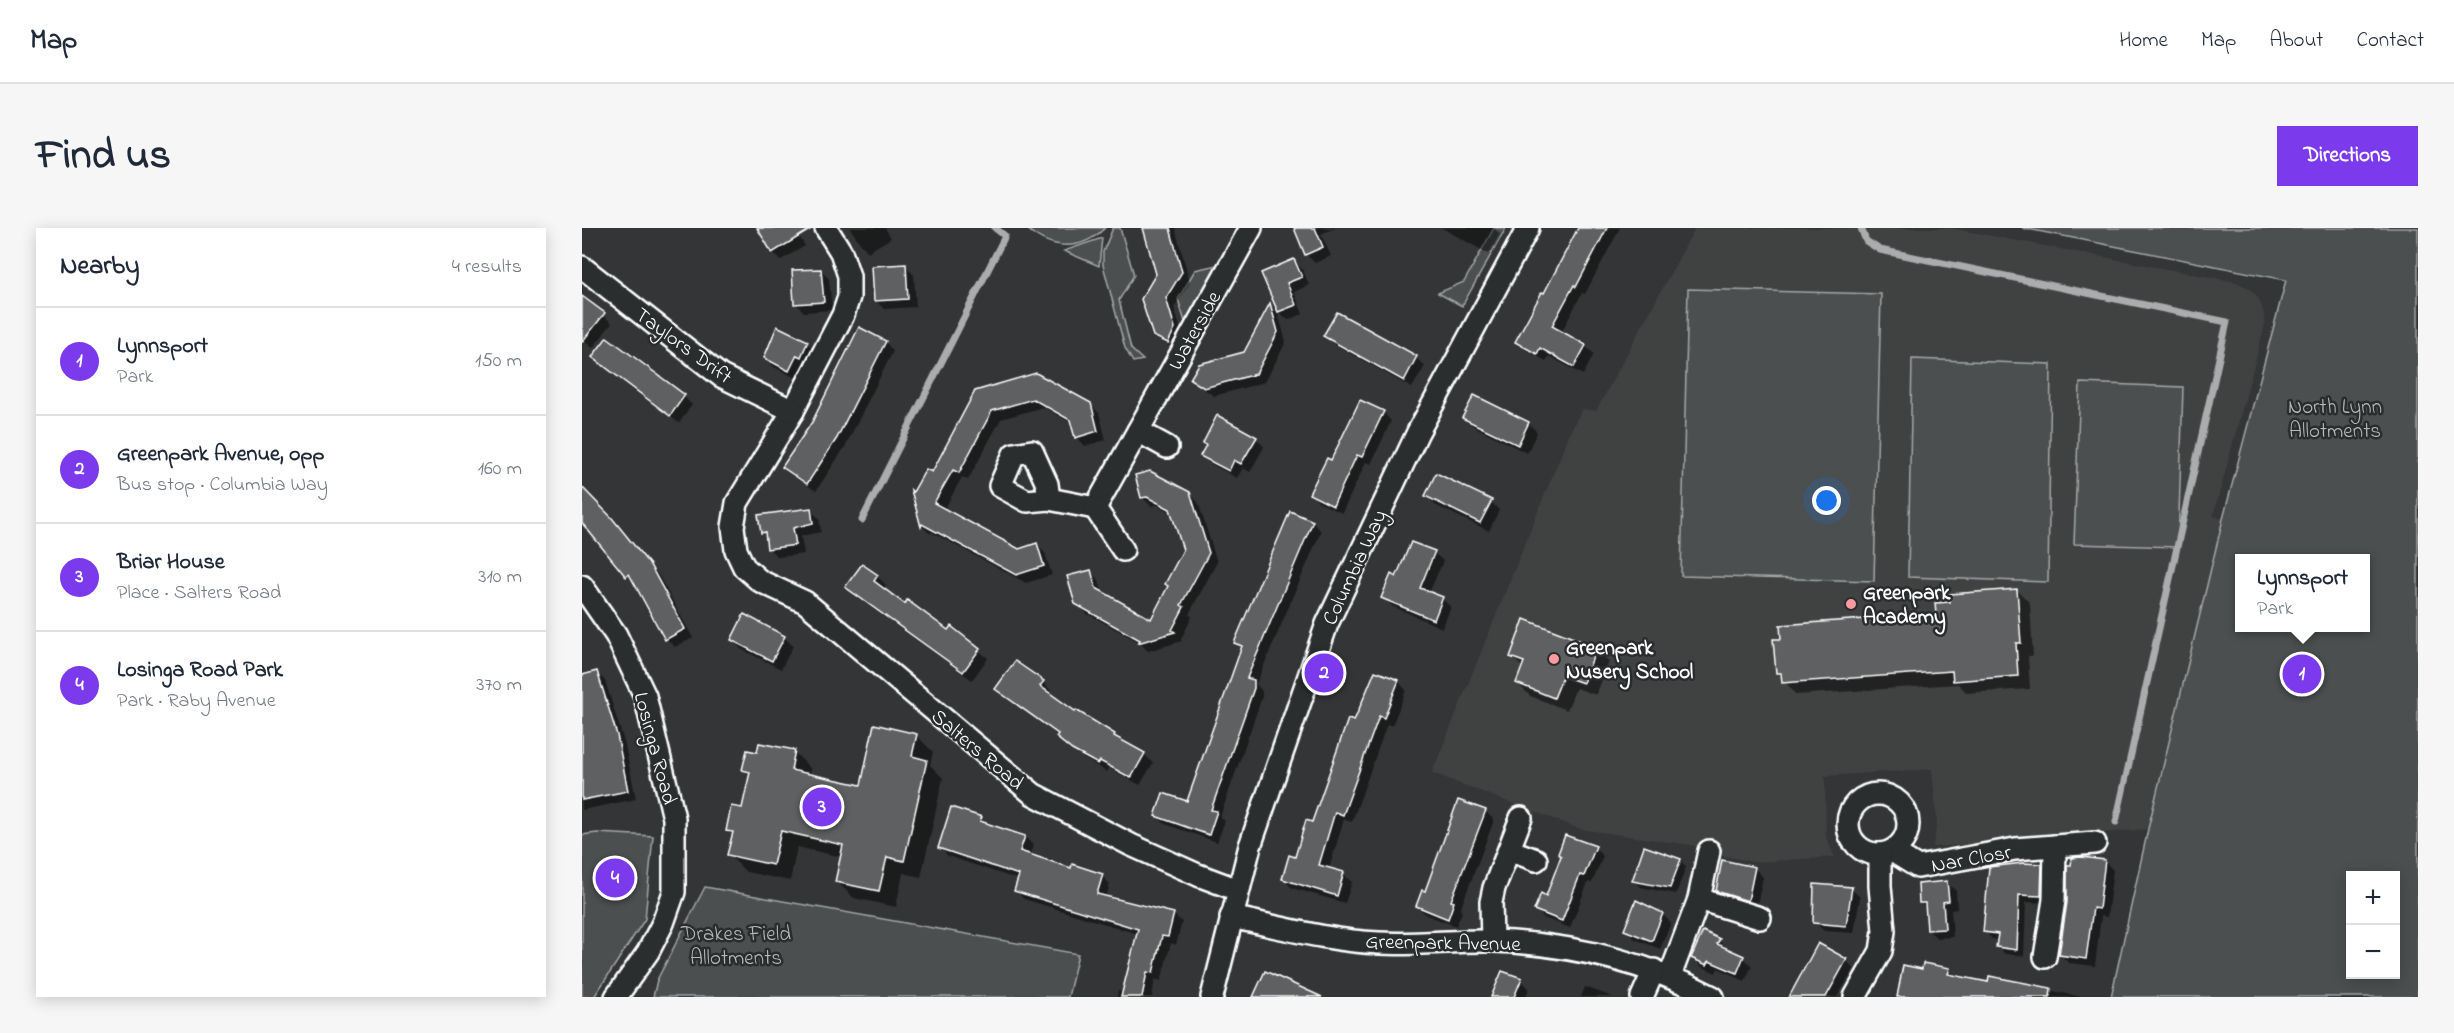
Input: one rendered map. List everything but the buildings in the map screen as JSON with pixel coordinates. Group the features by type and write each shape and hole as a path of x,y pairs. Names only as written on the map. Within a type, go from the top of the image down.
{"street":[{"path":"793,411 843,315 849,297 849,276 841,252 826,228"},
{"name":"Waterside","path":"1095,508 1251,228"},
{"name":"Columbia Way","path":"1212,997 1250,846 1326,624 1418,432 1528,228"},
{"name":"Taylors Drift","path":"582,267 721,376 793,411"},
{"name":"Salters Road","path":"793,411 737,503 733,527 736,550 744,567 760,581 805,602 1033,794 1131,845 1197,875 1238,890"},
{"path":"1138,431 1167,447"},
{"path":"1049,499 1095,508 1124,550"},
{"name":"Losinga Road","path":"582,586 616,635 645,696 674,818 674,892 663,923 648,952 616,997"},
{"path":"1492,941 1491,902 1494,888 1521,818"},
{"name":"Nar Closr","path":"1862,995 1881,951 1884,931 1880,886 1886,853 1918,867 2015,849 2095,843"},
{"path":"2045,957 2054,900 2055,846"},
{"path":"1509,850 1536,860"},
{"path":"1642,997 1662,973 1699,899 1709,851"},
{"path":"1699,899 1760,918"},
{"name":"Greenpark Avenue","path":"1231,916 1322,937 1379,944 1492,941 1575,949 1662,973 1713,997"}],"shaded area":[{"name":"Greenpark Academy","path":"1695,228 1950,228 2236,282 2249,288 2258,297 2265,325 2213,516 2223,519 2148,829 1933,847 1937,822 1932,769 1825,776 1826,837 1835,857 1753,862 1720,855 1691,845 1580,829 1432,773 1571,430 1582,409 1596,411"}],"green space":[{"path":"1026,228 1105,228 1086,241 1066,245 1045,241"},
{"path":"1113,228 1120,228 1134,275 1119,300 1131,349 1143,360 1133,362 1125,348 1103,265 1103,252"},
{"path":"1494,228 1506,228 1462,306 1438,293 1464,282"},
{"name":"North Lynn Allotments","path":"2022,228 2418,228 2418,997 2111,997 2148,829 2223,519 2286,280"},
{"path":"1102,238 1099,266 1064,251"},
{"path":"1221,264 1186,325 1178,299 1195,270"},
{"path":"1688,289 1881,294 1874,581 1681,576"},
{"path":"1912,359 2051,364 2048,582 1908,577"},
{"path":"2080,383 2183,387 2178,547 2074,544"},
{"path":"597,833 653,836 645,919 594,997 582,997 582,835"},
{"name":"Drakes Field Allotments","path":"705,887 1078,954 1068,997 653,997 657,980"}],"waterway":[{"path":"862,520 1005,236 995,228"},
{"path":"1861,228 1866,241 1880,250 2227,322 2116,822"}],"place":[{"name":"Greenpark Academy","path":"1851,604"},
{"name":"Greenpark Nusery School","path":"1554,659"},
{"name":"Greenpark Avenue, opp","path":"1324,673"},
{"name":"Lynnsport","path":"2302,674"},
{"name":"Briar House","path":"822,807"},
{"name":"Losinga Road Park","path":"615,878"}]}
